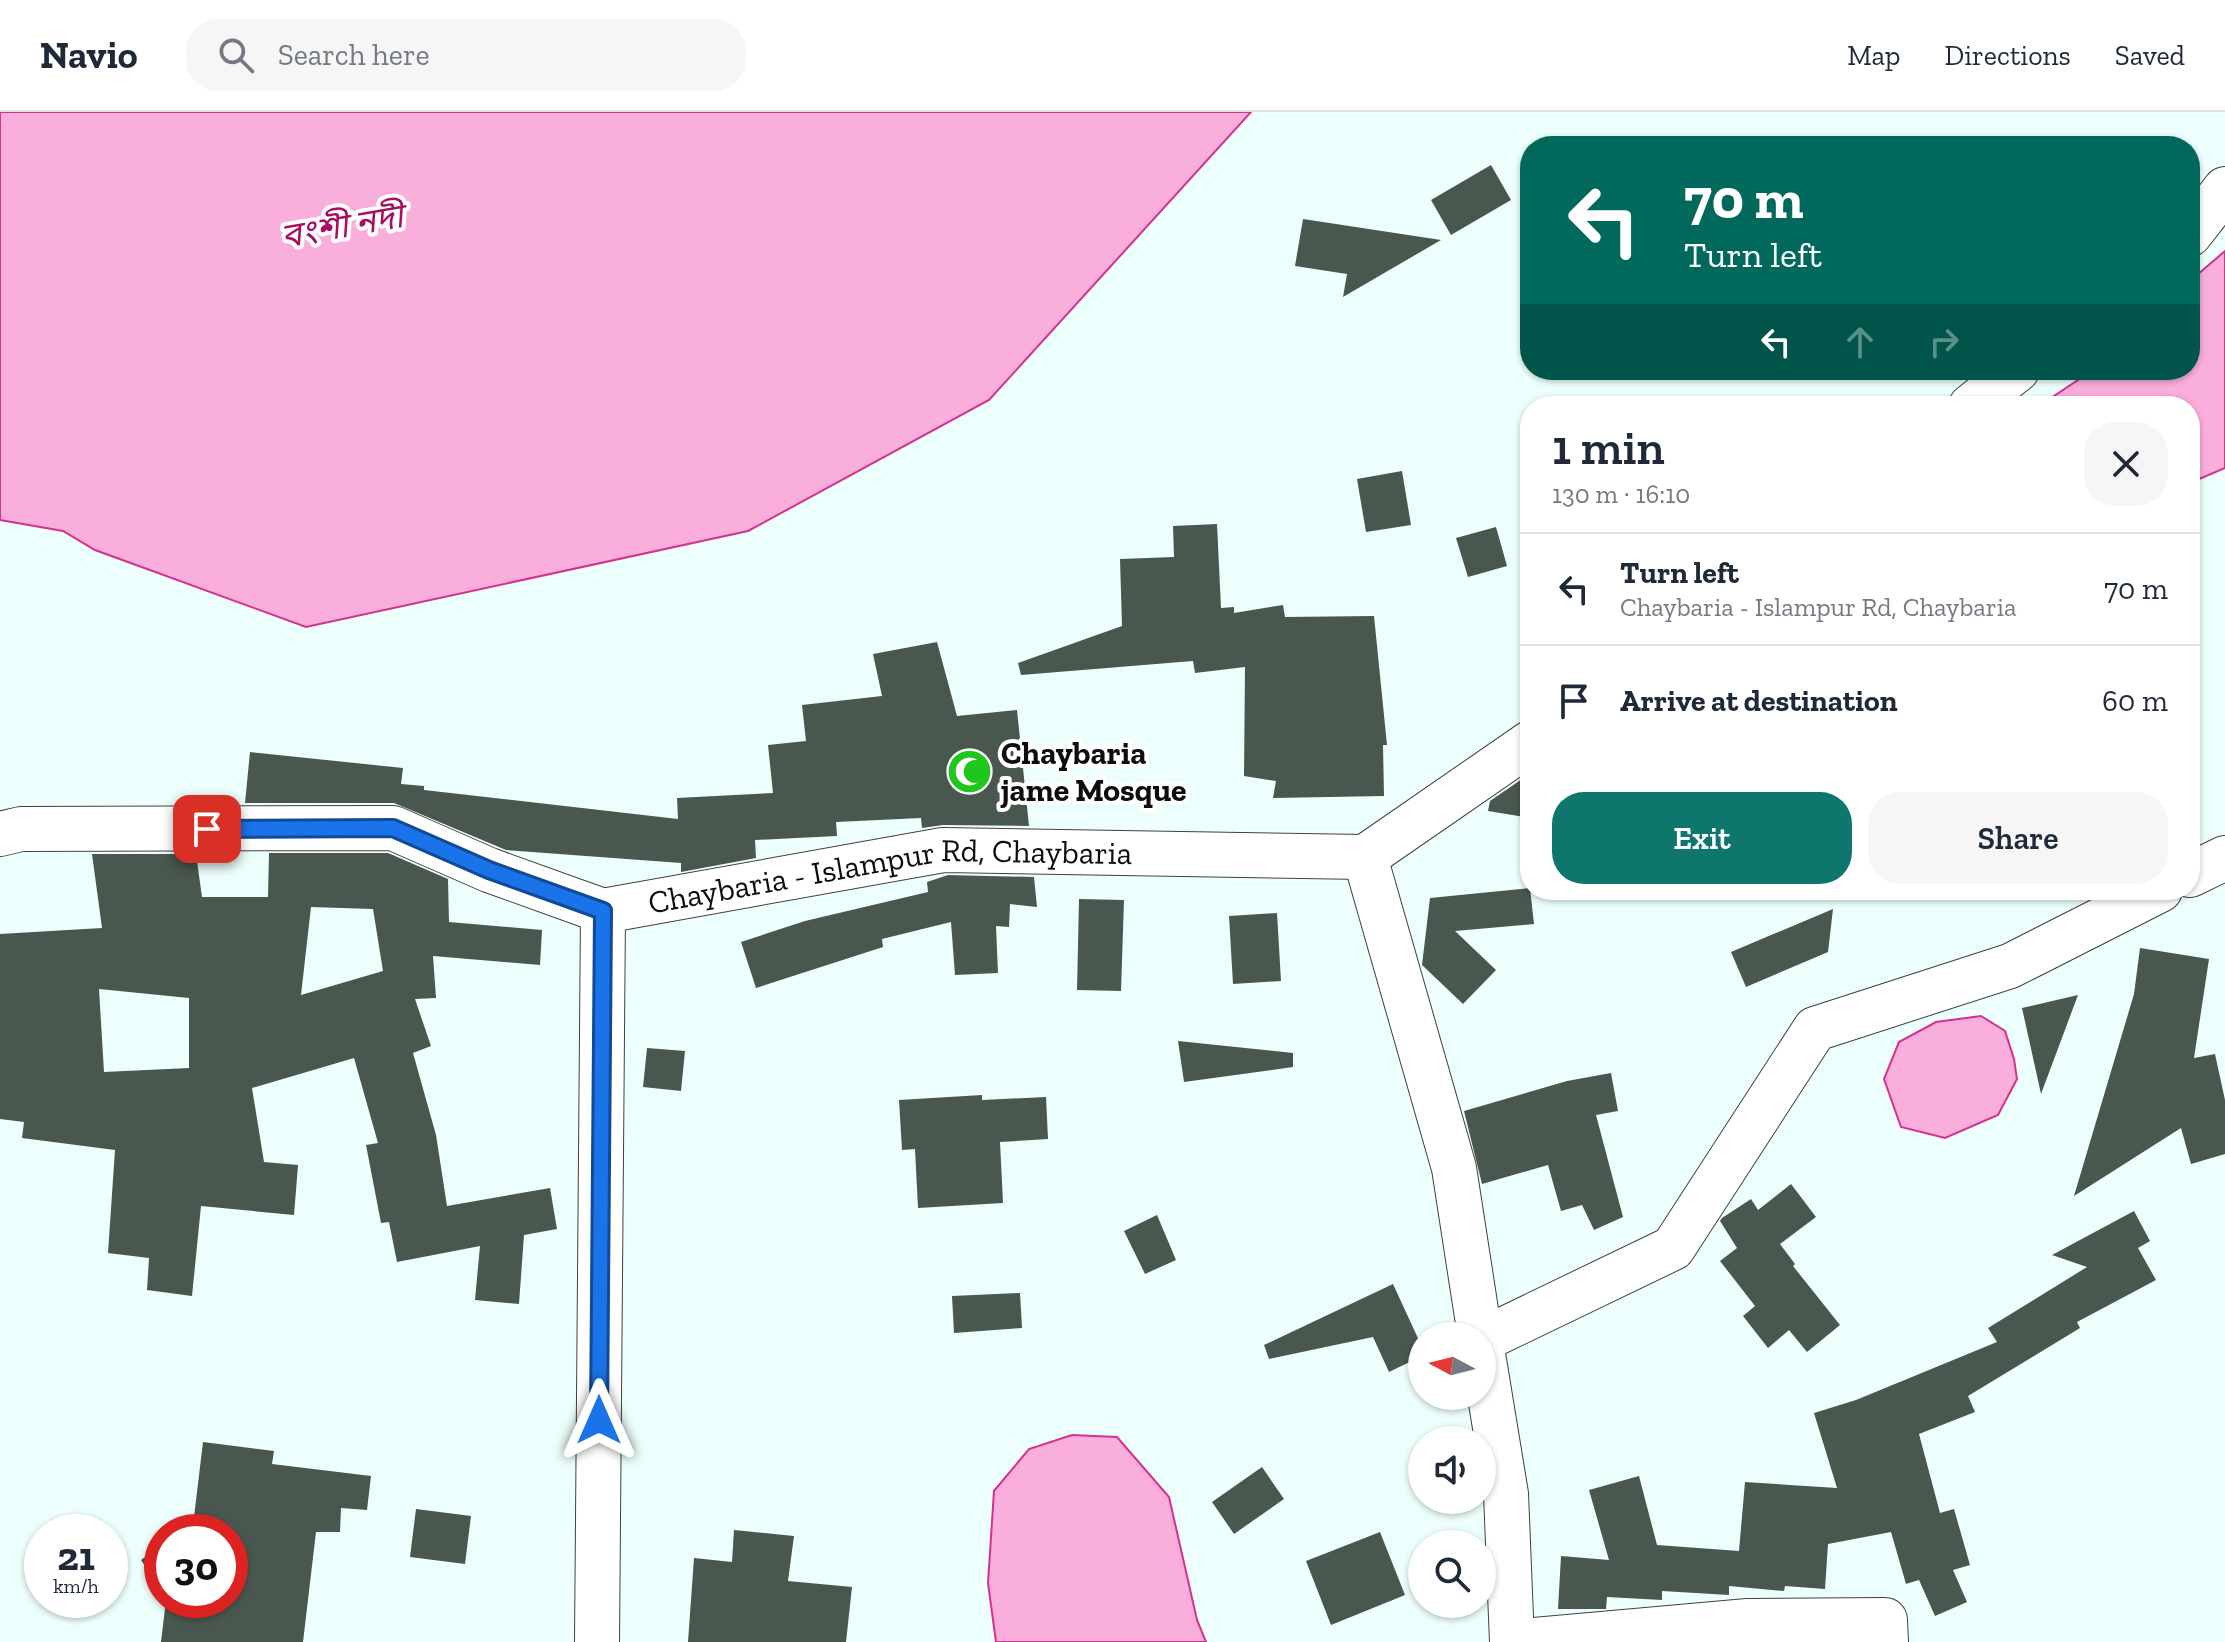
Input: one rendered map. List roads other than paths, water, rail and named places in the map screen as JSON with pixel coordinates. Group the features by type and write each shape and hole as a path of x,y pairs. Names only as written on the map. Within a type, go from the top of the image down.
{"street":[{"path":"2200,221 2225,189"},
{"path":"1984,396 2004,380"},
{"path":"1478,1322 1454,1168 1365,857 1520,750"},
{"name":"Chaybaria - Islampur Rd, Chaybaria","path":"0,834 21,829 393,828 489,870 603,911 943,850 1365,857"},
{"path":"2200,870 2225,858"},
{"path":"1496,1331 1673,1248 1815,1029 2010,966 2140,900"},
{"path":"597,1642 603,911"},
{"path":"1492,1410 1506,1494 1512,1642 1748,1621 1885,1620 1886,1642"}],"water":[{"name":"বংশী নদী","path":"0,112 1251,112 989,400 748,531 306,627 95,550 63,531 0,520"},
{"path":"2225,251 2225,468 2200,479 2200,396 2054,396 2078,380 2200,380 2200,272"},
{"path":"1981,1016 2005,1031 2014,1059 2017,1079 1998,1115 1945,1138 1901,1127 1884,1079 1899,1042 1936,1022"},
{"path":"1072,1435 1117,1437 1169,1497 1197,1620 1206,1642 996,1642 988,1583 994,1491 1029,1449"}],"place":[{"name":"Chaybaria jame Mosque","path":"970,771"}]}
